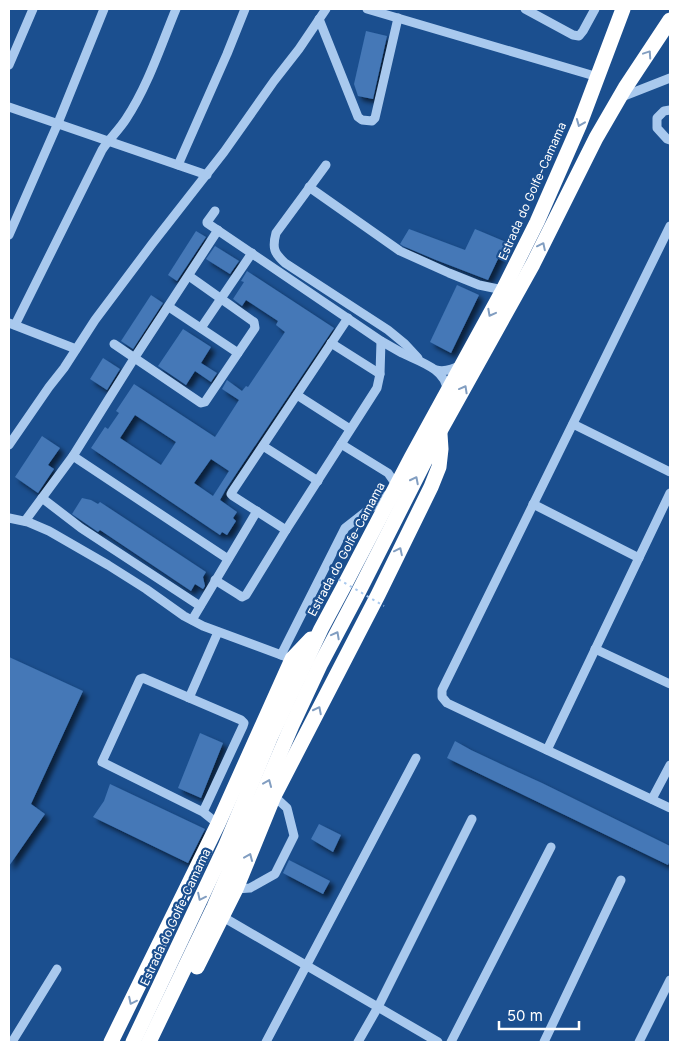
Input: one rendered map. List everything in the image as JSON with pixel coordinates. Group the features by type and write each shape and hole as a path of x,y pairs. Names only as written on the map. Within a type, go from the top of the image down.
{"highway":[{"name":"Estrada do Golfe-Camama","path":"150,1036 182,937 225,847 271,736 321,628 394,489 503,290 537,222 598,77 623,9"},
{"name":"Estrada do Golfe-Camama","path":"133,1042 150,1036 214,907 292,725 316,674 440,431 533,264 596,138 622,93 670,20"},
{"path":"150,1036 223,916 274,796 431,487 439,467 440,431"},
{"path":"111,1042 218,824 286,657 321,628"}],"street":[{"path":"9,65 33,9"},
{"path":"9,235 58,123 104,9"},
{"path":"76,349 12,324 102,150 120,129 140,96 176,9"},
{"path":"178,165 245,9"},
{"path":"9,445 64,368 95,320 177,211 207,175 326,9"},
{"path":"367,9 598,77"},
{"path":"525,9 573,35 580,36 595,9"},
{"path":"319,19 358,117 362,120 372,120 375,118 398,18"},
{"path":"622,93 670,78"},
{"path":"9,107 207,175"},
{"path":"670,110 657,118 657,128 670,140"},
{"path":"326,165 276,234 275,250 285,263 388,330 420,360"},
{"path":"309,187 400,251 480,285 503,290"},
{"path":"215,211 207,223 381,341 436,370 447,385 447,392 444,398"},
{"path":"670,226 442,690 442,697 447,703 670,808"},
{"path":"25,522 73,456 218,230"},
{"path":"201,328 252,253"},
{"path":"114,344 201,403 204,402 256,325 189,276"},
{"path":"169,307 238,353"},
{"path":"286,530 231,494 348,318"},
{"path":"215,580 238,595 246,596 377,388 380,374 381,341"},
{"path":"331,343 380,374"},
{"path":"436,370 454,369 464,363"},
{"path":"297,395 350,429"},
{"path":"572,424 670,472"},
{"path":"9,518 49,531 108,565 184,616 218,632 286,657 346,528 394,489 394,483 388,473 341,444"},
{"path":"263,446 318,481"},
{"path":"73,456 228,559"},
{"path":"384,470 398,468 411,458"},
{"path":"547,750 670,493"},
{"path":"42,498 81,528 200,606"},
{"path":"533,504 639,558"},
{"path":"192,620 257,511"},
{"path":"189,698 218,632"},
{"path":"596,649 670,684"},
{"path":"203,812 244,723 241,720 143,678 140,679 102,762 203,812 218,824"},
{"path":"266,1042 416,758"},
{"path":"652,799 670,765"},
{"path":"236,889 250,888 275,874 294,836 287,808 274,796"},
{"path":"358,1042 378,1007 472,819"},
{"path":"451,1042 551,847"},
{"path":"544,1042 621,880"},
{"path":"223,916 438,1042"},
{"path":"12,1042 57,970"},
{"path":"639,1042 670,980"}],"path":[{"path":"333,576 384,606"}],"building":[{"path":"366,31 387,36 373,99 358,96 354,84"},
{"path":"409,229 465,250 475,229 506,242 488,280 403,246 400,244"},
{"path":"196,231 206,237 177,281 168,275"},
{"path":"215,246 239,261 230,274 206,259"},
{"path":"247,271 334,328 226,489 220,500 237,512 233,518 236,521 227,535 222,532 220,535 91,448 105,427 108,429 119,413 116,411 134,384 215,437 239,400 222,389 227,380 242,391 246,386 248,387 285,332 276,325 278,321 246,300 242,306 233,299 244,282 241,281","holes":["135,415 176,442 161,465 120,438","211,459 229,471 213,496 194,483"]},
{"path":"457,285 479,295 451,353 430,342"},
{"path":"151,295 163,303 133,349 121,341"},
{"path":"183,329 211,347 201,363 217,373 211,382 195,371 186,385 158,366"},
{"path":"103,358 120,369 107,390 90,379"},
{"path":"42,436 60,448 48,465 54,469 38,493 15,477"},
{"path":"82,498 98,504 100,502 206,572 203,577 205,586 203,589 195,584 191,591 100,530 98,532 72,514"},
{"path":"9,657 83,691 31,804 45,814 9,866"},
{"path":"200,733 223,743 201,798 178,788"},
{"path":"455,741 670,846 668,865 447,758"},
{"path":"110,784 205,829 188,863 93,817 104,801"},
{"path":"319,824 341,835 333,852 311,839"},
{"path":"289,860 330,881 323,894 283,873"}]}
